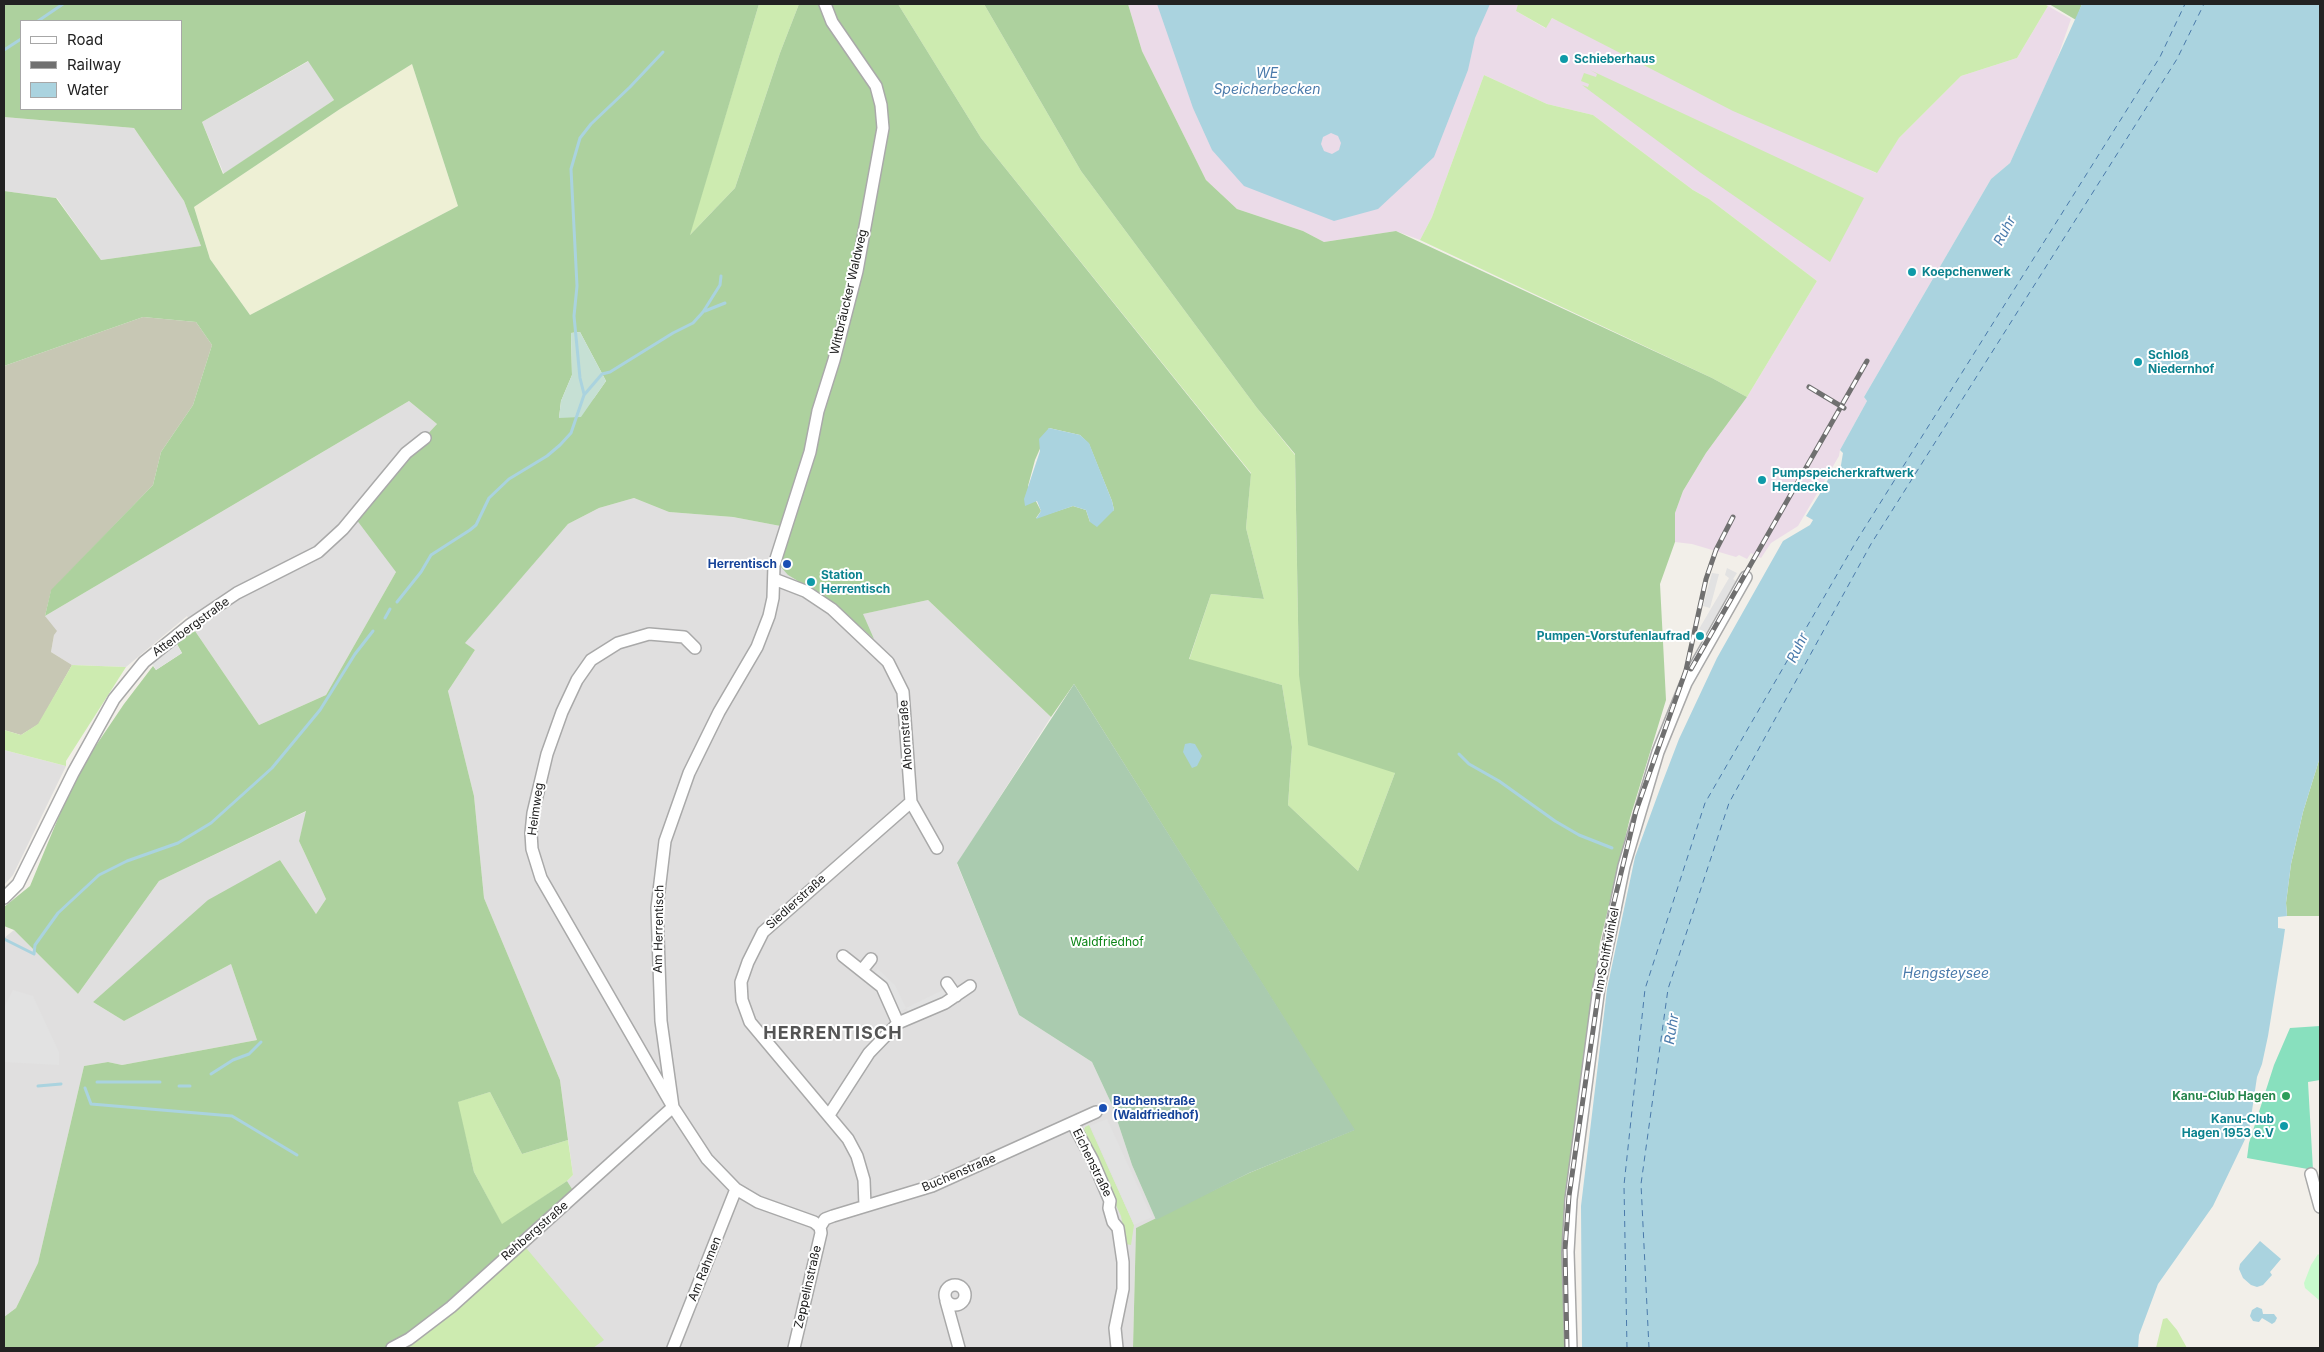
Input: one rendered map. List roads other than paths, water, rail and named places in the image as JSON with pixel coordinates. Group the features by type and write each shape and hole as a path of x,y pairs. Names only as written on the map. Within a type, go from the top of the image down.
{"street":[{"name":"Wittbräucker Waldweg","path":"774,579 776,559 810,452 818,411 834,360 857,271 883,128 881,105 876,86 838,30 825,4"},
{"name":"Attenbergstraße","path":"4,898 18,884 73,773 114,699 144,662 191,624 238,593 318,552 343,529 406,453 425,438"},
{"name":"Im Schiffwinkel","path":"1571,1348 1568,1252 1571,1199 1599,988 1624,866 1658,752 1686,684 1746,577"},
{"name":"Ahornstraße","path":"774,579 805,591 832,609 888,662 903,692 911,802 937,848"},
{"name":"Am Herrentisch","path":"774,579 773,598 769,616 758,647 719,712 689,773 666,841 657,908 658,985 673,1107 708,1159 736,1189 758,1202 814,1222 820,1227"},
{"name":"Heimweg","path":"673,1107 541,878 532,848 531,833 533,813 547,754 577,680 591,660 618,643 635,636 649,634 684,638 695,648"},
{"name":"Siedlerstraße","path":"865,1206 864,1180 857,1156 848,1139 750,1022 742,1000 741,982 748,962 764,932 911,802"},
{"path":"844,956 882,987 898,1023"},
{"path":"862,970 871,959"},
{"path":"947,983 956,996"},
{"path":"829,1115 868,1053 898,1023 934,1009 970,986"},
{"name":"Rehbergstraße","path":"392,1348 409,1339 451,1307 673,1107"},
{"name":"Buchenstraße","path":"820,1227 825,1219 932,1186 1096,1112"},
{"name":"Eichenstraße","path":"1072,1124 1092,1159 1110,1201 1109,1208 1113,1222 1118,1228 1123,1262 1123,1280 1115,1328 1117,1348"},
{"path":"2312,1174 2320,1207"},
{"name":"Am Rahmen","path":"673,1348 736,1189"},
{"name":"Zeppelinstraße","path":"794,1348 821,1234 820,1227"},
{"path":"946,1301 959,1348"}],"water":[{"name":"WE Speicherbecken","path":"1157,4 1490,4 1475,38 1468,70 1434,157 1378,209 1334,221 1244,186 1212,150 1193,108","holes":["1331,133 1338,136 1341,143 1339,150 1332,154 1324,151 1321,144 1323,137"]},
{"name":"Hengsteysee","path":"2082,4 2320,4 2320,757 2303,812 2291,864 2286,903 2287,916 2278,917 2278,928 2285,929 2268,1036 2257,1077 2249,1131 2213,1206 2158,1284 2139,1335 2138,1348 1582,1348 1581,1206 1607,989 1635,857 1661,786 1679,739 1717,658 1783,541 1810,525 1813,520 1806,516 1824,487 1826,488 1825,485 1831,474 1839,477 1843,453 1840,450 1867,401 1864,397 1991,179 2010,163"},
{"path":"1049,428 1080,435 1089,443 1114,510 1097,527 1090,522 1086,510 1073,506 1036,519 1041,511 1037,501 1025,506 1024,499 1040,451 1039,439"},
{"path":"1185,744 1195,744 1202,756 1197,766 1192,768 1183,752"},
{"path":"2260,1241 2281,1259 2270,1272 2272,1275 2263,1285 2257,1287 2251,1285 2243,1278 2239,1269 2240,1264"},
{"path":"2257,1307 2262,1309 2263,1314 2274,1314 2277,1318 2275,1322 2272,1324 2262,1318 2259,1322 2253,1321 2250,1316 2252,1310"}],"waterway":[{"path":"39,20 63,4"},
{"path":"4,50 20,40"},
{"path":"584,394 580,378 574,316 577,286 571,169 580,138 591,124 663,52"},
{"path":"397,602 421,572 431,555 476,525 489,498 509,479 547,456 571,433 584,395 602,374 610,372 673,333 693,323 703,312 720,285 721,276"},
{"path":"705,311 725,303"},
{"path":"385,618 390,609"},
{"path":"4,939 34,954 35,945 58,913 99,875 127,861 178,843 211,823 272,768 320,710 355,654 373,631"},
{"path":"1459,754 1469,764 1499,781 1555,821 1579,835 1612,848"},
{"path":"211,1074 233,1060 249,1054 261,1042"},
{"path":"97,1082 160,1082"},
{"path":"38,1086 61,1084"},
{"path":"179,1086 190,1086"},
{"path":"85,1088 91,1104 232,1116 297,1155"}],"railway":[{"path":"1691,669 1867,361"},
{"path":"1809,387 1844,408"},
{"path":"1567,1348 1565,1249 1569,1196 1608,927 1636,811 1686,670 1706,579 1716,550 1733,517"}],"place":[{"name":"Schieberhaus","path":"1564,59"},
{"name":"Koepchenwerk","path":"1912,272"},
{"name":"Schloß Niedernhof","path":"2138,362"},
{"name":"Pumpspeicherkraftwerk Herdecke","path":"1762,480"},
{"name":"Herrentisch","path":"787,564"},
{"name":"Station Herrentisch","path":"811,582"},
{"name":"Pumpen-Vorstufenlaufrad","path":"1700,636"},
{"name":"Kanu-Club Hagen","path":"2286,1096"},
{"name":"Buchenstraße (Waldfriedhof)","path":"1103,1108"},
{"name":"Kanu-Club Hagen 1953 e.V","path":"2284,1126"}],"district":[{"name":"HERRENTISCH","path":"833,1034"}],"water label":[{"name":"Ruhr","path":"2005,231"},
{"name":"Ruhr","path":"1798,648"},
{"name":"Ruhr","path":"1672,1029"}],"park label":[{"name":"Waldfriedhof","path":"1107,942"}]}
